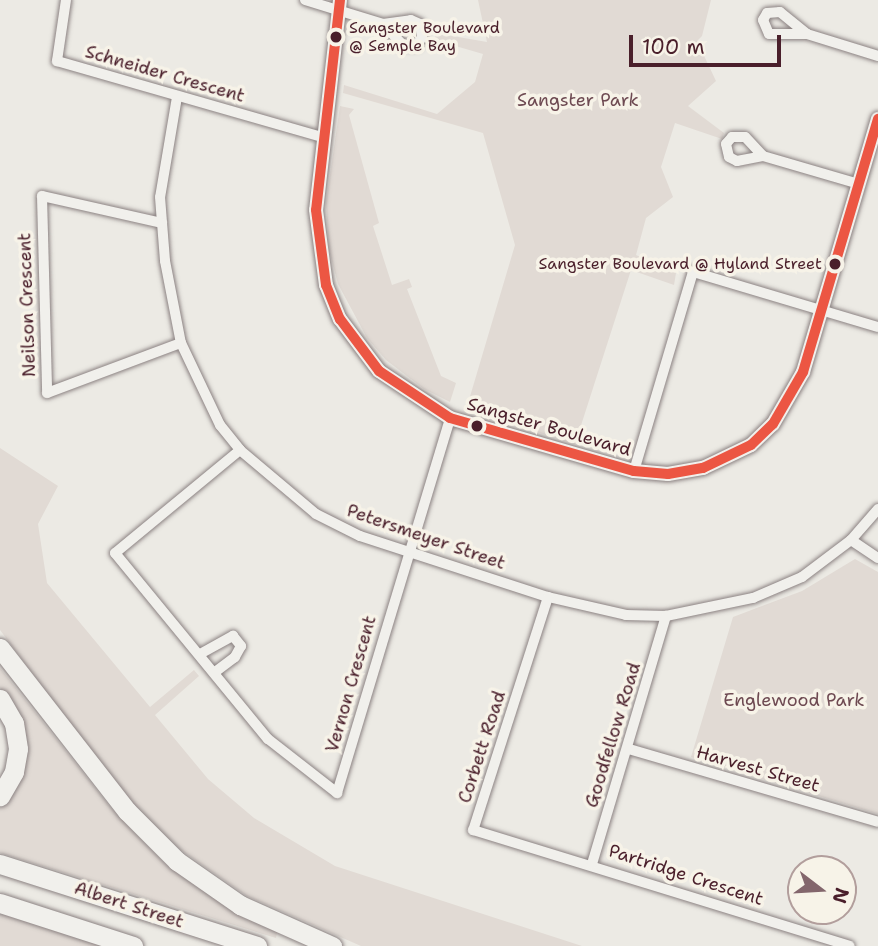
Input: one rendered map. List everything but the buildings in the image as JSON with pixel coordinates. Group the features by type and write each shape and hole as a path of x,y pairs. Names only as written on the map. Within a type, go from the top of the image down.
{"highway":[{"path":"0,648 127,811 177,861 240,905 332,946"},
{"path":"0,699 14,723 18,749 14,772 0,796"},
{"name":"Albert Street","path":"0,864 257,946"},
{"path":"0,903 133,946"}],"street":[{"name":"Schneider Crescent","path":"66,0 57,61 322,137"},
{"path":"304,0 340,5 383,24"},
{"name":"Sangster Boulevard","path":"340,5 322,137 316,210 318,244 326,285 340,319 379,371 450,418 634,471 668,474 703,468 751,445 773,424 791,396 821,310 878,118"},
{"path":"807,34 878,56"},
{"name":"Petersmeyer Street","path":"177,97 164,155 162,223 171,304 181,343 220,425 240,450 316,514 360,536 548,597 626,615 666,616 753,598 802,577 850,540 878,509"},
{"path":"763,156 859,184"},
{"name":"Neilson Crescent","path":"162,223 42,196 47,393 181,343"},
{"path":"634,471 693,272 878,327"},
{"name":"Vernon Crescent","path":"240,450 114,553 215,671 268,739 337,793 450,418"},
{"path":"850,540 878,558"},
{"name":"Corbett Road","path":"548,597 474,830 592,864"},
{"name":"Goodfellow Road","path":"592,864 629,748 666,616"},
{"path":"200,654 233,636 241,646 236,657 215,671"},
{"name":"Harvest Street","path":"629,748 878,822"},
{"name":"Partridge Crescent","path":"592,864 850,946"}],"green space":[{"name":"Sangster Park","path":"478,0 711,0 702,36 697,41 716,81 688,106 724,133 722,139 675,123 661,167 673,197 646,218 636,255 676,273 674,285 631,270 575,444 466,410 515,245 483,133 343,93 344,85 437,114 475,82 483,54 435,40 435,33 487,42"},
{"path":"340,106 354,109 349,115 379,223 373,226 392,285 409,279 412,287 407,289 441,376 456,383 450,402 424,389 386,360 367,338 338,284 329,250 326,203"},
{"path":"0,448 58,486 38,524 47,583 150,707 194,670 199,676 155,715 208,779 254,818 335,866 582,946 361,946 247,896 165,839 109,776 0,630"},
{"name":"Englewood Park","path":"855,559 878,572 878,814 691,757 733,617 802,591"},
{"path":"0,668 111,808 163,861 277,932 276,938 0,853 0,808 19,779 18,712 0,688"},
{"path":"0,911 108,946 0,946"}],"transit line":[{"path":"340,0 316,210 326,285 340,319 379,371 450,418 634,471 668,474 703,468 751,445 773,424 803,372 878,119"}],"place":[{"name":"Sangster Boulevard @ Semple Bay","path":"336,37"},
{"name":"Sangster Boulevard @ Hyland Street","path":"835,264"}]}
